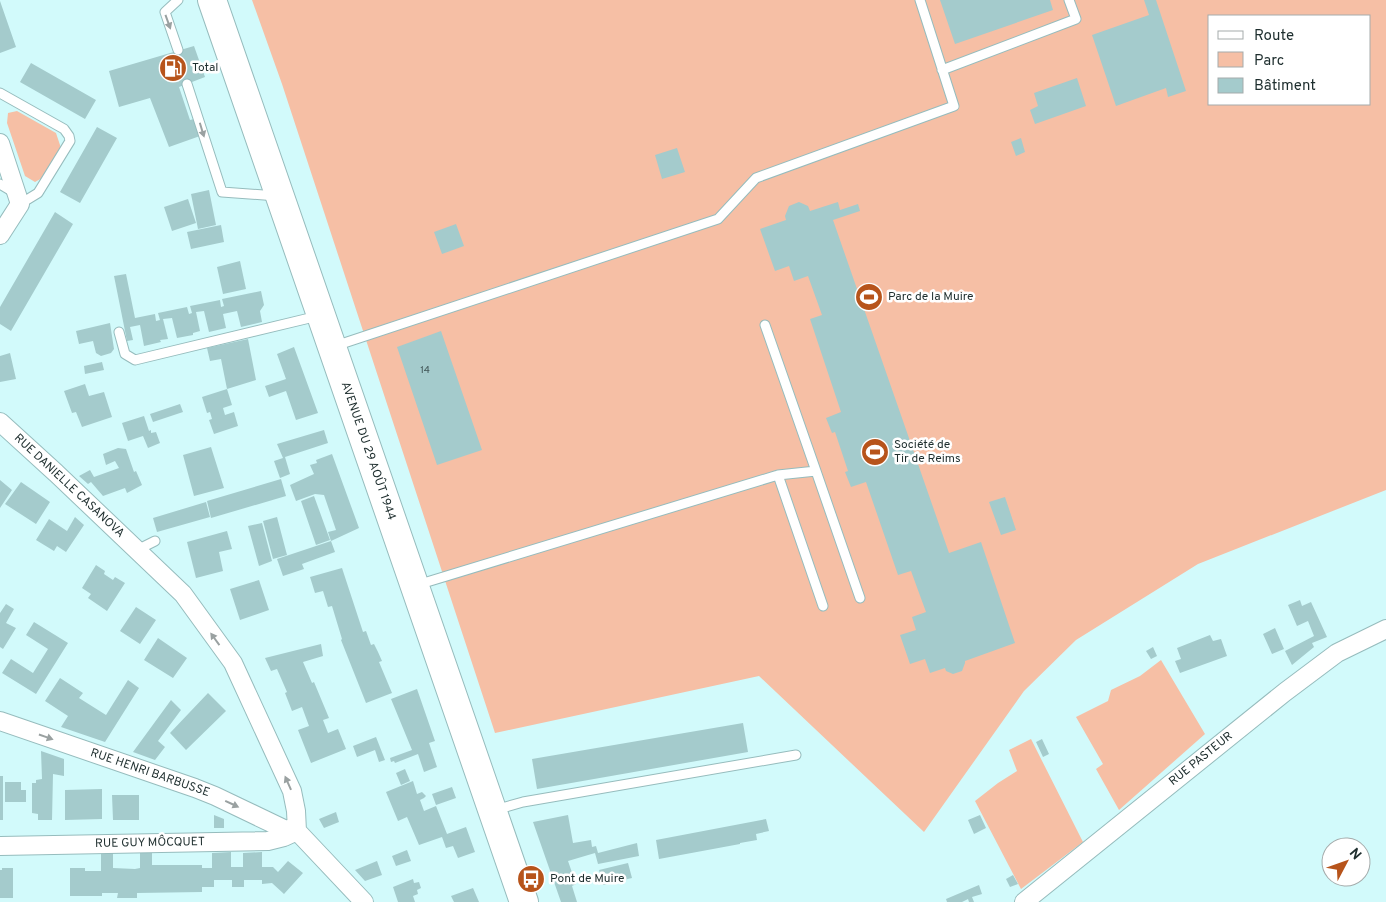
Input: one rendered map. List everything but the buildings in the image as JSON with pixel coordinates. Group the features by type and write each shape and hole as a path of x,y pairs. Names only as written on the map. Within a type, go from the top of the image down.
{"main road":[{"name":"AVENUE DU 29 AOÛT 1944","path":"212,0 524,902"}],"street":[{"path":"0,143 19,199 0,235"},
{"name":"RUE DANIELLE CASANOVA","path":"0,422 183,594 233,664 292,791 297,831"},
{"name":"RUE PASTEUR","path":"1024,902 1285,692 1337,653 1378,631 1386,629"},
{"name":"RUE HENRI BARBUSSE","path":"0,721 195,788 284,828 297,831"},
{"path":"297,831 364,902"},
{"name":"RUE GUY MÔCQUET","path":"0,846 268,841 297,831"}],"lane":[{"path":"178,0 165,12 178,50"},
{"path":"332,347 718,219 756,178 954,106 920,0"},
{"path":"942,70 1076,19 1069,0"},
{"path":"187,84 222,192 280,196"},
{"path":"0,93 64,129 70,141 38,193 19,199 0,184"},
{"path":"119,332 126,354 134,360 321,315"},
{"path":"764,324 860,598"},
{"path":"415,586 778,475 816,471"},
{"path":"778,475 823,606"},
{"path":"137,550 155,541"},
{"path":"493,811 523,802 796,755"}],"green space":[{"name":"Parc de la Muire","path":"252,0 1386,0 1386,490 1198,564 1076,640 1024,691 924,832 759,676 495,733 282,84"},
{"path":"17,111 56,133 61,148 44,177 35,182 25,176 7,123 8,113"},
{"path":"1161,660 1205,734 1119,810 1096,769 1103,764 1076,717 1108,701 1111,690 1140,676"},
{"path":"1031,739 1083,842 1021,889 975,801 1017,771 1009,750"}],"place":[{"name":"Total","path":"173,68"},
{"name":"Parc de la Muire","path":"869,297"},
{"name":"Société de Tir de Reims","path":"875,452"},
{"name":"Pont de Muire","path":"531,879"}]}
